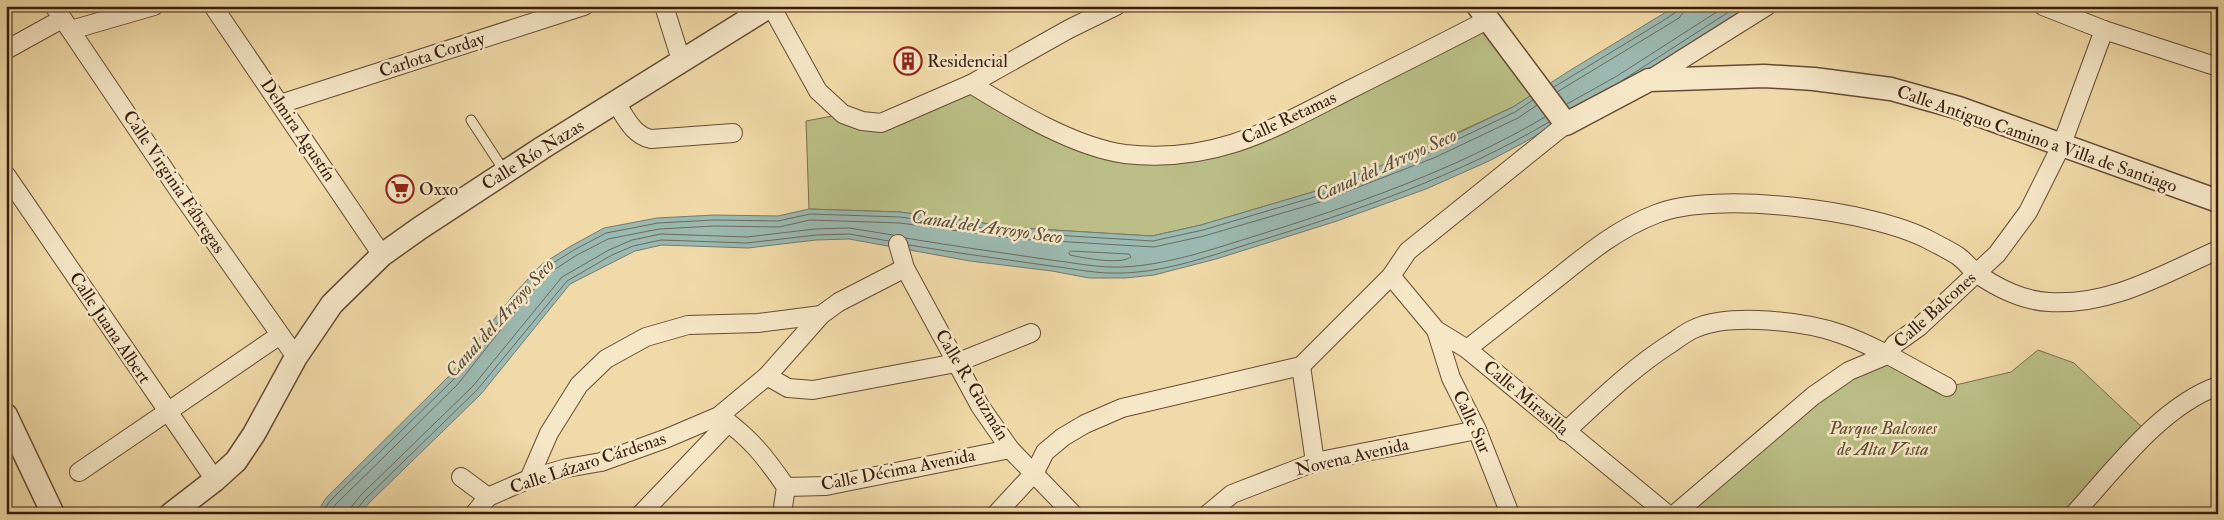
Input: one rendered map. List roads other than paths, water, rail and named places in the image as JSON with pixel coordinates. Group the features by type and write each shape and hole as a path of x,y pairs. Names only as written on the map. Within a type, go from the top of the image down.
{"street":[{"path":"6,50 62,18 154,6"},
{"name":"Delmira Agustín","path":"213,6 382,255"},
{"name":"Carlota Corday","path":"280,104 584,6"},
{"path":"664,6 681,60"},
{"path":"770,6 818,90 843,114 862,121 881,123 971,84 1069,29 1116,6"},
{"name":"Calle Río Nazas","path":"171,514 236,461 254,434 296,357 332,304 382,255 505,172 770,6"},
{"path":"1649,80 1767,6"},
{"path":"2043,6 2104,30 2218,67"},
{"path":"996,514 1035,472 1045,452 1063,437 1085,424 1122,408 1301,366 1391,276 1408,251 1565,121 1483,13"},
{"name":"Calle Retamas","path":"971,84 1020,114 1083,143 1124,154 1182,155 1218,149 1260,135 1483,13"},
{"name":"Calle Virginia Fábregas","path":"62,18 176,186 296,357"},
{"name":"Calle Balcones","path":"1675,514 1813,396 1858,366 1887,356 1895,344 1919,327 1997,254 2028,212 2062,144 2104,30"},
{"name":"Calle Antiguo Camino a Villa de Santiago","path":"1565,121 1649,80 1764,76 1891,89 1958,108 2218,201"},
{"path":"616,103 635,132 642,137 651,139 734,133"},
{"name":"Calle Juana Albert","path":"6,175 215,480"},
{"path":"1467,349 1609,237 1658,213 1688,206 1743,203 1831,212 1889,224 1926,238 1959,256 1976,272 2001,287 2022,297 2046,302 2072,303 2109,296 2139,286 2218,250"},
{"name":"Calle R. Guzmán","path":"898,244 905,268 980,406 1010,448 1035,472 1073,514"},
{"name":"Calle Lázaro Cárdenas","path":"461,477 488,497 529,479 567,468 601,462 724,419 767,376 821,315 839,302 905,268"},
{"name":"Calle Mirasilla","path":"1391,276 1436,330 1467,349 1667,514"},
{"path":"529,479 549,433 579,384 606,359 646,337 688,325 758,323 821,315"},
{"path":"1566,432 1636,367 1658,351 1695,328 1728,320 1763,320 1841,334 1947,387"},
{"name":"Calle Sur","path":"1436,330 1451,378 1477,430 1510,514"},
{"path":"767,376 788,388 813,390 956,363 1032,333"},
{"path":"79,472 280,335"},
{"path":"1301,366 1315,462"},
{"path":"2074,514 2167,415 2208,389 2218,386"},
{"path":"6,415 53,514"},
{"path":"641,514 724,419 761,451 786,487 783,507"},
{"name":"Novena Avenida","path":"1208,514 1232,494 1315,462 1477,430"},
{"name":"Calle Décima Avenida","path":"786,487 826,486 1010,448"},
{"path":"474,514 488,497"}],"lane":[{"path":"471,120 505,172"}],"water":[{"name":"Canal del Arroyo Seco","path":"1676,6 1748,6 1623,85 1489,161 1426,189 1337,221 1216,259 1154,275 1125,278 1089,278 1052,271 970,261 849,239 816,240 748,248 662,245 635,251 570,284 481,394 360,514 316,514 326,498 449,376 515,293 542,264 604,228 657,218 714,215 778,216 809,209 900,212 1020,228 1152,236 1201,225 1316,191 1431,146 1513,107"}],"place":[{"name":"Residencial","path":"908,61"},
{"name":"Oxxo","path":"400,189"}],"park label":[{"name":"Parque Balcones de Alta Vista","path":"1883,438"}]}
